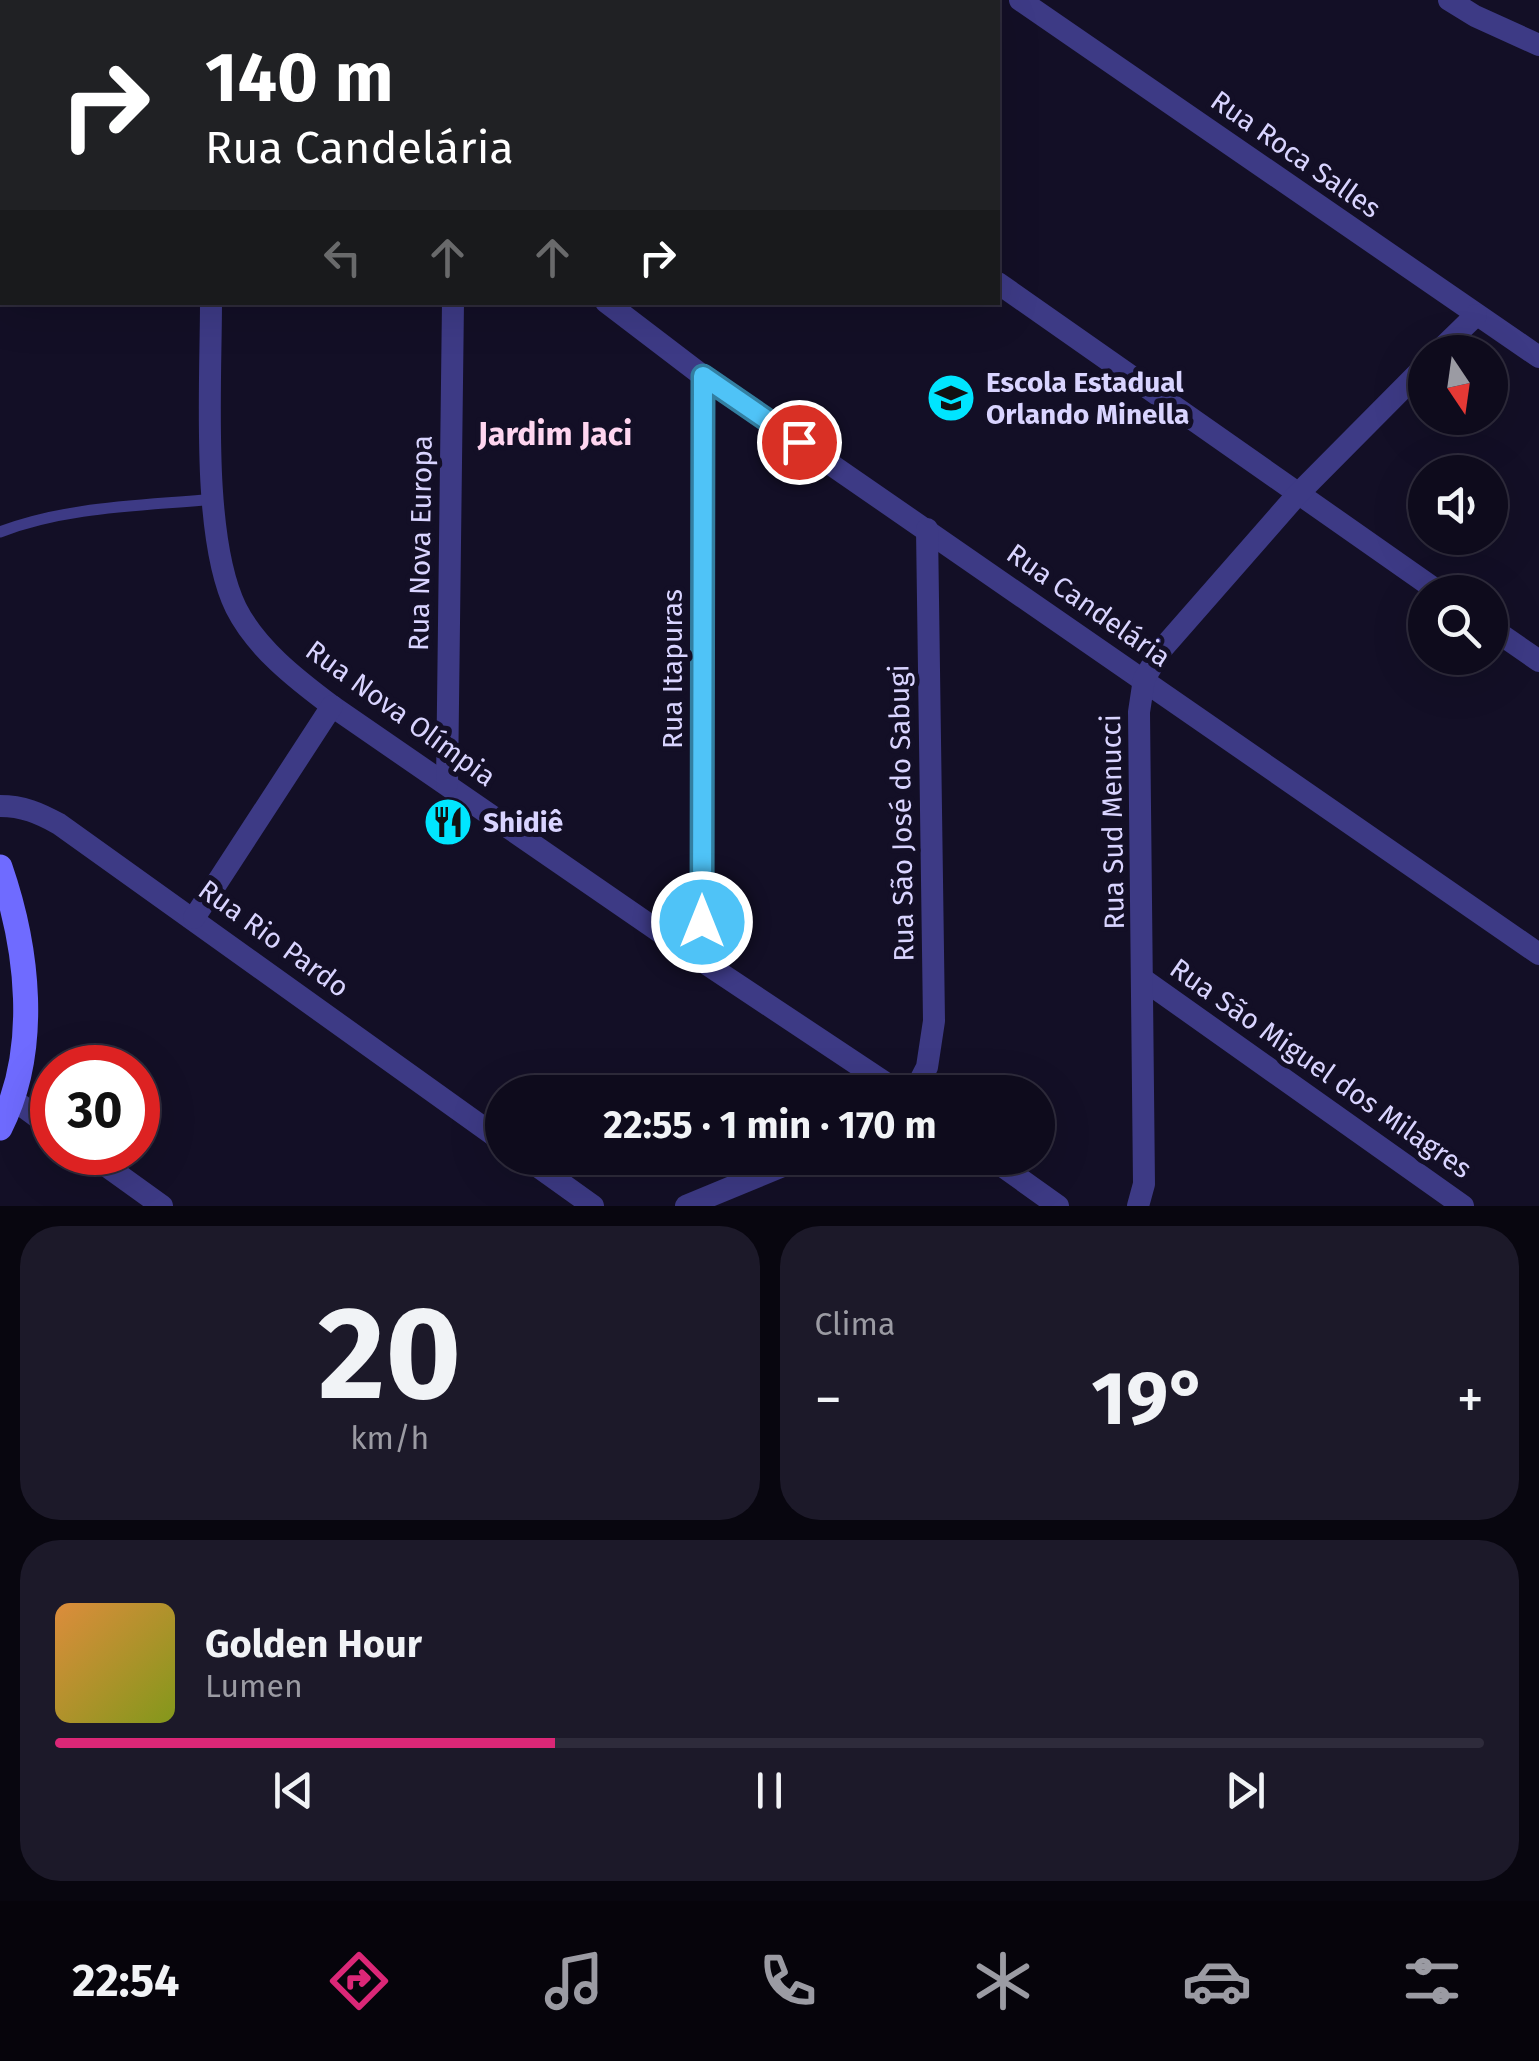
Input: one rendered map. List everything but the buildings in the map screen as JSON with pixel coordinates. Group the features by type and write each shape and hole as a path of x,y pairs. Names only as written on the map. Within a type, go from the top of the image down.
{"street":[{"name":"Rua Roca Salles","path":"1020,0 1539,357"},
{"path":"1449,0 1539,45"},
{"path":"1000,284 1414,575"},
{"name":"Rua Nova Olímpia","path":"211,305 214,499 220,560 237,610 259,641 297,680 332,706 702,962 873,1075"},
{"name":"Rua Nova Europa","path":"447,784 453,305"},
{"name":"Rua Candelária","path":"610,305 703,376 1539,954"},
{"path":"1455,335 1476,314"},
{"name":"Rua Itapuras","path":"702,962 703,376"},
{"name":"Rua Sud Menucci","path":"1138,1206 1144,1184 1139,712 1144,680 1162,649 1297,495 1408,383"},
{"name":"Rua São José do Sabugi","path":"923,1075 934,1021 927,529"},
{"path":"1508,640 1539,661"},
{"path":"194,918 332,706"},
{"name":"Rua Rio Pardo","path":"0,806 38,812 59,824 485,1128"},
{"path":"0,867 16,921 25,982 23,1045 14,1100 0,1128"},
{"name":"Rua São Miguel dos Milagres","path":"1144,980 1463,1206"},
{"path":"14,1100 30,1112"},
{"path":"119,1175 162,1206"},
{"path":"550,1175 593,1206"},
{"path":"686,1206 761,1175"},
{"path":"1015,1175 1058,1206"}],"lane":[{"path":"0,532 70,512 214,499"}],"place":[{"name":"Escola Estadual Orlando Minella","path":"951,398"},
{"name":"Shidiê","path":"448,822"}],"district":[{"name":"Jardim Jaci","path":"555,434"}],"route":[{"path":"702,922 703,376 799,442"}]}
